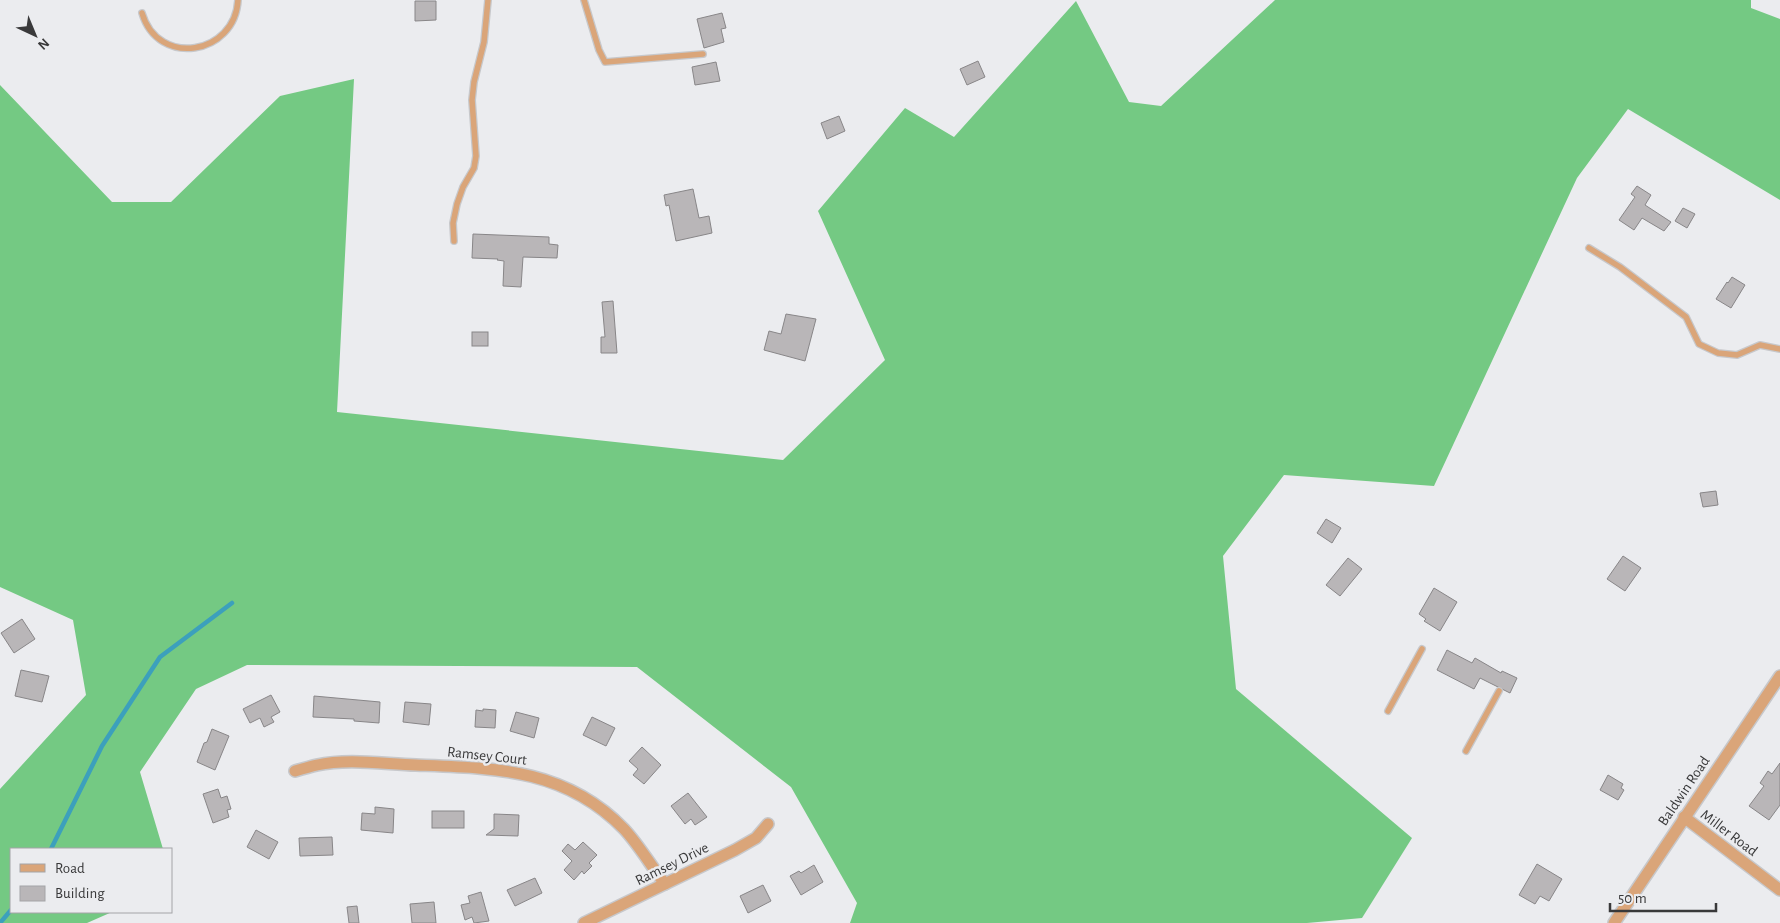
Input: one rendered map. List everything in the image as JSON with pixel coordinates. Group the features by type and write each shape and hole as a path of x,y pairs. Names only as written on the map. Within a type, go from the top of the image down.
{"street":[{"name":"Baldwin Road","path":"1614,923 1780,676"},
{"name":"Ramsey Court","path":"295,771 317,765 340,762 474,767 531,775 558,784 604,810 630,836 664,884"},
{"name":"Miller Road","path":"1684,817 1780,890"},
{"name":"Ramsey Drive","path":"584,923 735,850 756,838 768,824"}],"lane":[{"path":"142,13 148,26 166,43 188,50 196,49 209,44 227,29 234,18 238,0"},
{"path":"454,241 453,223 456,204 474,168 476,156 472,100 474,82 484,42 488,0"},
{"path":"584,0 598,50 605,62 703,54"},
{"path":"1589,248 1620,267 1686,317 1699,344 1718,353 1737,355 1760,345 1780,350"},
{"path":"1388,710 1422,649"},
{"path":"1466,751 1499,691"}],"green space":[{"path":"1275,0 1751,0 1751,8 1780,19 1780,200 1628,109 1577,178 1434,486 1284,475 1223,556 1236,689 1412,838 1362,918 1307,923 850,923 857,903 791,787 637,667 247,665 196,689 140,772 163,848 10,848 10,913 110,913 87,923 0,923 0,789 86,695 73,620 0,587 0,85 112,202 171,202 280,96 354,79 337,412 783,460 885,360 818,211 905,108 954,137 1076,1 1129,102 1161,106"}],"building":[{"path":"415,1 436,1 436,20 415,21"},
{"path":"722,13 726,28 721,29 724,42 704,48 697,19"},
{"path":"978,61 985,77 967,85 960,69"},
{"path":"716,62 720,81 695,85 692,67"},
{"path":"839,116 845,131 827,139 821,123"},
{"path":"1637,186 1651,195 1645,205 1671,222 1664,231 1642,218 1634,230 1619,220 1635,197 1631,194"},
{"path":"693,189 699,218 709,216 712,233 676,241 669,205 666,206 664,195"},
{"path":"1683,208 1695,214 1687,228 1675,221"},
{"path":"473,234 549,237 549,244 558,245 557,258 523,257 521,287 503,286 504,261 472,258"},
{"path":"1732,277 1745,285 1731,308 1716,299"},
{"path":"613,301 617,353 601,353 601,337 605,337 602,302"},
{"path":"786,314 816,319 805,361 764,350 769,331 781,334"},
{"path":"472,332 488,332 488,346 472,346"},
{"path":"1716,491 1718,505 1703,507 1700,493"},
{"path":"1326,519 1341,528 1332,543 1317,533"},
{"path":"1623,556 1641,568 1625,591 1607,579"},
{"path":"1348,558 1362,569 1340,596 1326,585"},
{"path":"1434,588 1457,602 1440,631 1424,621 1426,619 1419,614"},
{"path":"22,619 35,639 14,653 1,633"},
{"path":"1447,650 1472,663 1475,658 1501,673 1502,671 1517,678 1510,693 1480,678 1474,689 1437,670"},
{"path":"21,670 49,676 42,702 15,696"},
{"path":"271,695 280,712 271,717 274,722 264,727 260,718 250,723 243,709"},
{"path":"314,696 380,702 379,723 354,721 354,719 313,717"},
{"path":"405,702 431,704 429,725 403,722"},
{"path":"483,709 496,710 495,728 475,727 476,710 483,711"},
{"path":"516,712 539,718 534,738 510,731"},
{"path":"592,717 615,728 606,746 583,735"},
{"path":"212,729 229,736 215,770 197,762"},
{"path":"642,747 661,765 644,784 633,775 638,769 629,761"},
{"path":"1780,763 1780,805 1769,820 1749,806 1764,786 1760,783 1768,771 1772,774"},
{"path":"1608,775 1623,784 1621,788 1624,790 1618,800 1600,790"},
{"path":"218,789 221,798 227,796 231,809 227,810 229,817 213,823 203,794"},
{"path":"688,793 707,817 695,825 691,819 685,824 671,806"},
{"path":"375,807 394,809 393,833 361,830 362,813 375,814"},
{"path":"432,811 464,811 464,828 432,828"},
{"path":"494,814 519,815 518,836 486,835 494,829"},
{"path":"256,830 278,842 269,859 247,847"},
{"path":"332,837 333,855 300,856 299,838"},
{"path":"583,842 597,855 589,863 592,866 584,874 582,871 574,880 564,870 572,861 562,851 568,844 575,850"},
{"path":"1537,864 1562,879 1549,901 1540,896 1535,904 1519,895"},
{"path":"814,865 823,882 801,895 790,876 799,871 801,873"},
{"path":"535,878 542,893 515,906 507,890"},
{"path":"763,885 771,901 748,913 740,896"},
{"path":"481,892 489,921 474,923 472,917 465,920 461,905 470,903 468,896"},
{"path":"434,902 436,923 412,923 410,904"},
{"path":"357,906 359,923 349,923 347,907"}],"waterway":[{"path":"51,848 102,746 160,657 232,603"},
{"path":"0,923 10,911"}]}
